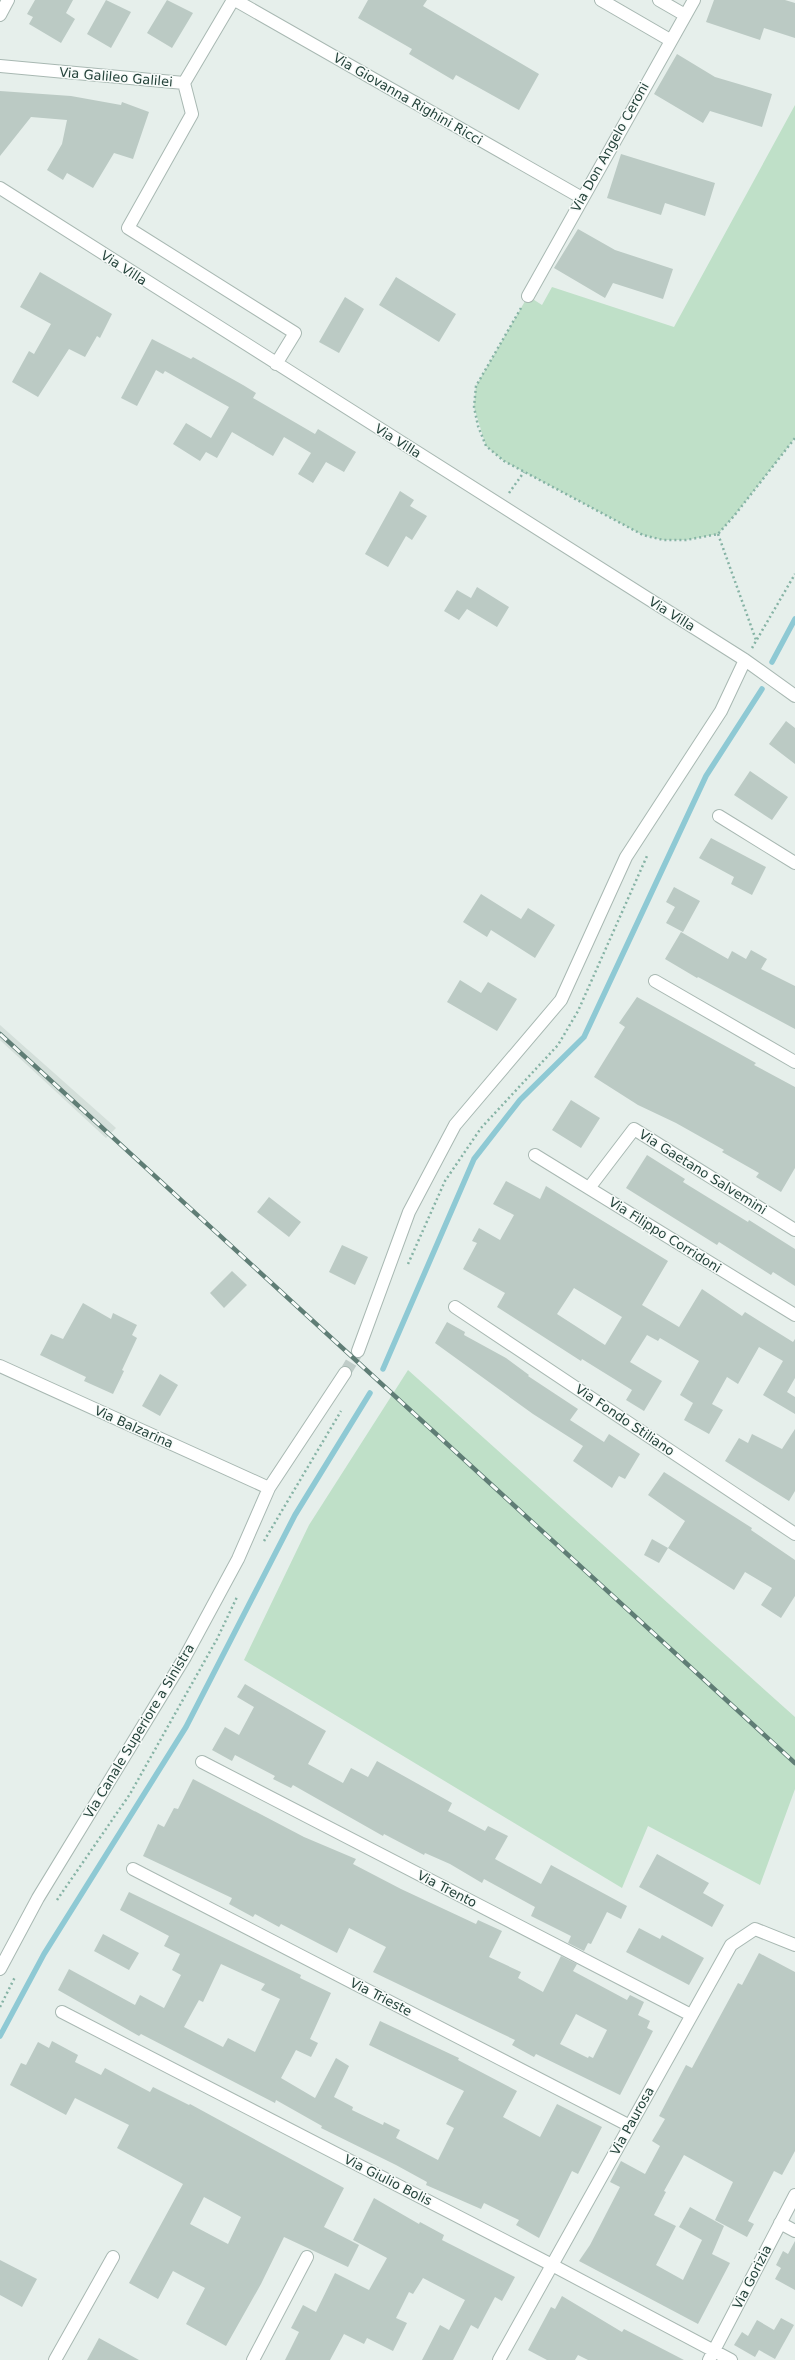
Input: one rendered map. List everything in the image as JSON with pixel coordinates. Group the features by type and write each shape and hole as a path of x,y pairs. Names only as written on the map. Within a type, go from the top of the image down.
{"street":[{"path":"0,15 8,0"},
{"name":"Via Galileo Galilei","path":"0,66 184,83 234,0"},
{"name":"Via Giovanna Righini Ricci","path":"234,0 582,198"},
{"path":"601,0 670,40"},
{"path":"659,0 685,15"},
{"name":"Via Don Angelo Ceroni","path":"528,296 670,40 694,0"},
{"path":"184,83 192,114 128,228 295,333 276,364"},
{"name":"Via Villa","path":"0,188 745,660 795,696"},
{"path":"358,1351 409,1212 455,1125 561,1000 626,857 721,711 745,660"},
{"path":"719,816 795,864"},
{"path":"655,981 795,1062"},
{"name":"Via Gaetano Salvemini","path":"589,1188 634,1129 795,1230"},
{"name":"Via Filippo Corridoni","path":"535,1155 795,1315"},
{"name":"Via Fondo Stiliano","path":"455,1307 795,1534"},
{"name":"Via Balzarina","path":"0,1366 269,1488"},
{"name":"Via Canale Superiore a Sinistra","path":"0,1969 38,1898 185,1657 238,1559 269,1488 345,1373"},
{"name":"Via Trento","path":"202,1762 691,2015"},
{"name":"Via Trieste","path":"133,1869 630,2126"},
{"name":"Via Paurosa","path":"498,2360 731,1945 755,1929 795,1945"},
{"name":"Via Giulio Bolis","path":"62,2012 552,2265 712,2356 731,2360"},
{"name":"Via Gorizia","path":"712,2356 795,2195"},
{"path":"780,2223 795,2230"},
{"path":"55,2360 112,2257"},
{"path":"253,2360 307,2257"}],"path":[{"path":"528,296 476,386 474,407 486,446 504,461 524,472 643,535 663,540 686,540 718,534 795,438"},
{"path":"500,505 524,472"},
{"path":"718,534 756,641"},
{"path":"745,660 795,574"}],"shaded area":[{"path":"0,1025 116,1128 106,1138 0,1040"}],"green space":[{"path":"795,105 795,438 734,516 718,534 686,540 663,540 643,535 504,461 486,446 474,407 476,386 528,296 542,305 552,287 674,327"},
{"path":"408,1370 795,1717 795,1789 760,1885 648,1826 622,1888 244,1660 309,1525"}],"building":[{"path":"35,0 73,0 66,13 75,19 61,43 29,24 33,17 27,14"},
{"path":"106,0 131,12 111,48 87,34"},
{"path":"167,0 193,13 172,48 147,33"},
{"path":"368,0 427,0 423,6 539,74 519,110 456,75 453,80 409,54 412,49 358,18"},
{"path":"714,0 785,0 795,3 795,38 764,28 760,40 706,22"},
{"path":"677,54 715,77 772,94 762,127 710,111 703,123 654,94"},
{"path":"0,91 71,96 121,105 122,102 149,112 133,159 114,153 93,188 67,173 63,180 47,170 62,144 67,120 31,117 0,156"},
{"path":"621,154 715,183 705,216 665,203 661,215 607,198"},
{"path":"578,229 615,250 673,269 663,299 613,283 605,298 554,268"},
{"path":"40,272 112,314 100,338 97,336 85,357 69,349 38,397 12,382 29,351 34,354 51,324 20,307"},
{"path":"396,277 456,314 439,342 379,305"},
{"path":"345,297 364,309 339,353 319,342"},
{"path":"152,339 191,359 193,357 243,385 256,393 253,398 315,434 318,429 356,452 344,472 326,462 313,483 298,474 311,453 284,437 273,456 232,432 217,458 206,452 200,461 173,444 186,423 211,438 229,407 165,371 163,374 156,370 137,406 121,398"},
{"path":"400,491 414,500 410,506 427,516 412,540 406,536 388,567 365,554"},
{"path":"477,587 509,607 497,627 467,609 459,620 444,611 457,590 471,598"},
{"path":"786,721 795,728 795,764 769,744"},
{"path":"750,771 788,797 772,820 734,795"},
{"path":"711,838 766,867 752,895 731,884 734,877 699,858"},
{"path":"674,887 700,901 683,932 666,923 675,907 666,902"},
{"path":"481,894 521,919 528,908 555,925 535,958 491,930 487,937 463,922"},
{"path":"681,932 728,959 732,951 746,959 751,950 767,959 761,969 795,986 795,1029 698,977 697,978 665,959"},
{"path":"460,980 481,993 488,982 517,999 497,1031 447,1002"},
{"path":"637,997 756,1063 754,1065 795,1087 795,1168 781,1192 756,1177 759,1173 722,1152 724,1150 676,1123 638,1105 594,1077 625,1027 619,1023"},
{"path":"571,1100 600,1118 581,1148 552,1130"},
{"path":"647,1155 685,1179 683,1182 748,1222 749,1220 795,1249 795,1286 773,1272 771,1275 719,1242 717,1245 626,1188"},
{"path":"506,1181 540,1199 546,1186 668,1261 642,1305 679,1327 702,1289 742,1316 745,1312 793,1342 795,1339 795,1378 787,1392 795,1397 795,1414 763,1395 783,1361 759,1347 738,1384 727,1377 712,1404 723,1410 709,1434 684,1420 693,1403 680,1395 699,1361 660,1338 658,1341 647,1335 630,1362 662,1381 644,1411 626,1400 632,1390 582,1359 581,1361 497,1307 505,1293 463,1269 477,1243 472,1241 479,1228 500,1240 514,1215 493,1204","holes":["574,1288 622,1317 605,1345 557,1314"]},
{"path":"269,1197 301,1222 289,1237 257,1212"},
{"path":"342,1245 368,1257 355,1285 329,1272"},
{"path":"232,1271 247,1285 224,1308 210,1293"},
{"path":"83,1303 111,1319 113,1313 137,1325 132,1335 137,1338 113,1394 84,1381 86,1377 40,1355 51,1334 63,1339"},
{"path":"447,1322 465,1332 464,1335 506,1358 529,1375 528,1376 578,1409 570,1420 604,1442 609,1434 640,1454 625,1479 619,1476 612,1488 573,1461 583,1446 533,1414 435,1343"},
{"path":"160,1374 178,1385 160,1416 142,1406"},
{"path":"795,1429 795,1491 789,1501 725,1461 739,1438 748,1443 752,1434 782,1449"},
{"path":"664,1472 752,1528 751,1530 795,1560 795,1596 781,1618 761,1605 772,1588 745,1572 734,1590 668,1548 685,1521 648,1495"},
{"path":"652,1539 668,1548 659,1563 644,1555"},
{"path":"245,1684 326,1731 308,1764 343,1783 351,1768 368,1777 377,1761 452,1803 448,1811 485,1831 488,1826 508,1836 495,1859 541,1884 551,1865 627,1906 621,1919 607,1912 591,1944 588,1943 584,1951 568,1943 571,1936 531,1916 535,1907 484,1879 482,1883 450,1864 425,1853 424,1855 384,1834 383,1836 293,1785 291,1788 273,1779 275,1776 235,1755 232,1761 212,1750 225,1727 239,1735 254,1707 237,1697"},
{"path":"193,1779 304,1837 356,1859 353,1864 401,1889 476,1924 478,1920 502,1931 489,1957 521,1972 518,1978 543,1992 561,1956 577,1964 573,1971 627,2000 630,1995 644,2002 638,2015 650,2021 647,2028 653,2031 620,2095 536,2054 534,2057 512,2045 515,2040 373,1972 386,1947 349,1928 337,1953 281,1924 279,1927 255,1914 253,1917 229,1904 232,1898 143,1856 158,1824 164,1827 174,1808 178,1809","holes":["576,2014 607,2030 593,2058 589,2056 588,2058 560,2044"]},
{"path":"657,1854 709,1883 703,1893 724,1905 712,1927 639,1887"},
{"path":"129,1892 301,1975 300,1978 331,1993 310,2039 318,2043 311,2057 296,2050 281,2078 315,2098 336,2058 349,2066 334,2097 353,2107 352,2110 383,2125 384,2122 400,2130 396,2138 438,2160 454,2128 446,2124 464,2091 369,2045 380,2021 459,2058 458,2060 517,2091 503,2117 540,2137 557,2104 602,2127 578,2174 572,2171 539,2238 516,2225 519,2220 484,2203 481,2209 426,2185 427,2182 321,2128 322,2126 276,2100 275,2103 141,2034 139,2036 58,1990 69,1969 135,2005 140,1995 164,2008 181,1975 172,1970 180,1954 164,1946 169,1936 120,1910","holes":["221,1964 265,1984 261,1990 280,1999 255,2052 228,2038 223,2047 184,2027 199,2000 203,2002"]},
{"path":"639,1928 660,1939 662,1935 704,1958 689,1985 626,1952"},
{"path":"103,1934 139,1953 129,1970 94,1951"},
{"path":"759,1953 795,1972 795,2151 782,2175 774,2171 748,2221 754,2224 747,2237 715,2220 733,2182 684,2155 664,2191 666,2192 654,2215 676,2226 656,2265 683,2280 702,2240 679,2227 690,2207 724,2226 712,2254 730,2263 698,2324 579,2261 590,2245 620,2187 610,2182 621,2161 645,2174 660,2146 652,2141 665,2119 659,2116 686,2065 692,2068 738,1983 742,1985"},
{"path":"52,2041 78,2055 75,2062 101,2075 105,2068 150,2092 153,2087 189,2105 190,2104 344,2188 324,2227 359,2245 348,2267 284,2237 261,2284 226,2346 186,2324 205,2288 173,2271 158,2299 129,2283 183,2184 117,2148 129,2125 75,2098 66,2115 10,2085 21,2063 26,2065 38,2042 49,2048","holes":["204,2197 241,2217 228,2244 190,2224"]},
{"path":"374,2198 419,2224 420,2222 444,2235 442,2240 515,2277 502,2301 495,2297 478,2329 471,2325 453,2360 422,2360 440,2325 449,2330 465,2300 423,2278 413,2294 409,2292 396,2318 407,2323 393,2351 367,2338 364,2344 344,2334 330,2360 285,2360 299,2332 291,2328 303,2305 316,2312 335,2273 369,2290 387,2258 353,2240"},
{"path":"795,2241 795,2290 775,2279 781,2268 776,2265 783,2251 788,2254"},
{"path":"0,2260 37,2279 22,2307 0,2295"},
{"path":"562,2296 622,2332 624,2329 684,2360 588,2360 578,2355 575,2360 547,2360 528,2350 551,2307 555,2309"},
{"path":"781,2318 794,2325 775,2359 759,2350 755,2357 734,2345 742,2332 748,2336 757,2320 774,2330"},
{"path":"99,2338 139,2360 87,2360"}],"waterway":[{"path":"772,662 795,619"},
{"path":"383,1369 474,1159 520,1100 584,1037 706,776 762,689"},
{"path":"0,2036 44,1954 186,1727 295,1515 370,1393"}],"tunnel":[{"path":"345,1373 358,1351"}],"railway":[{"path":"0,1034 795,1763"}]}
